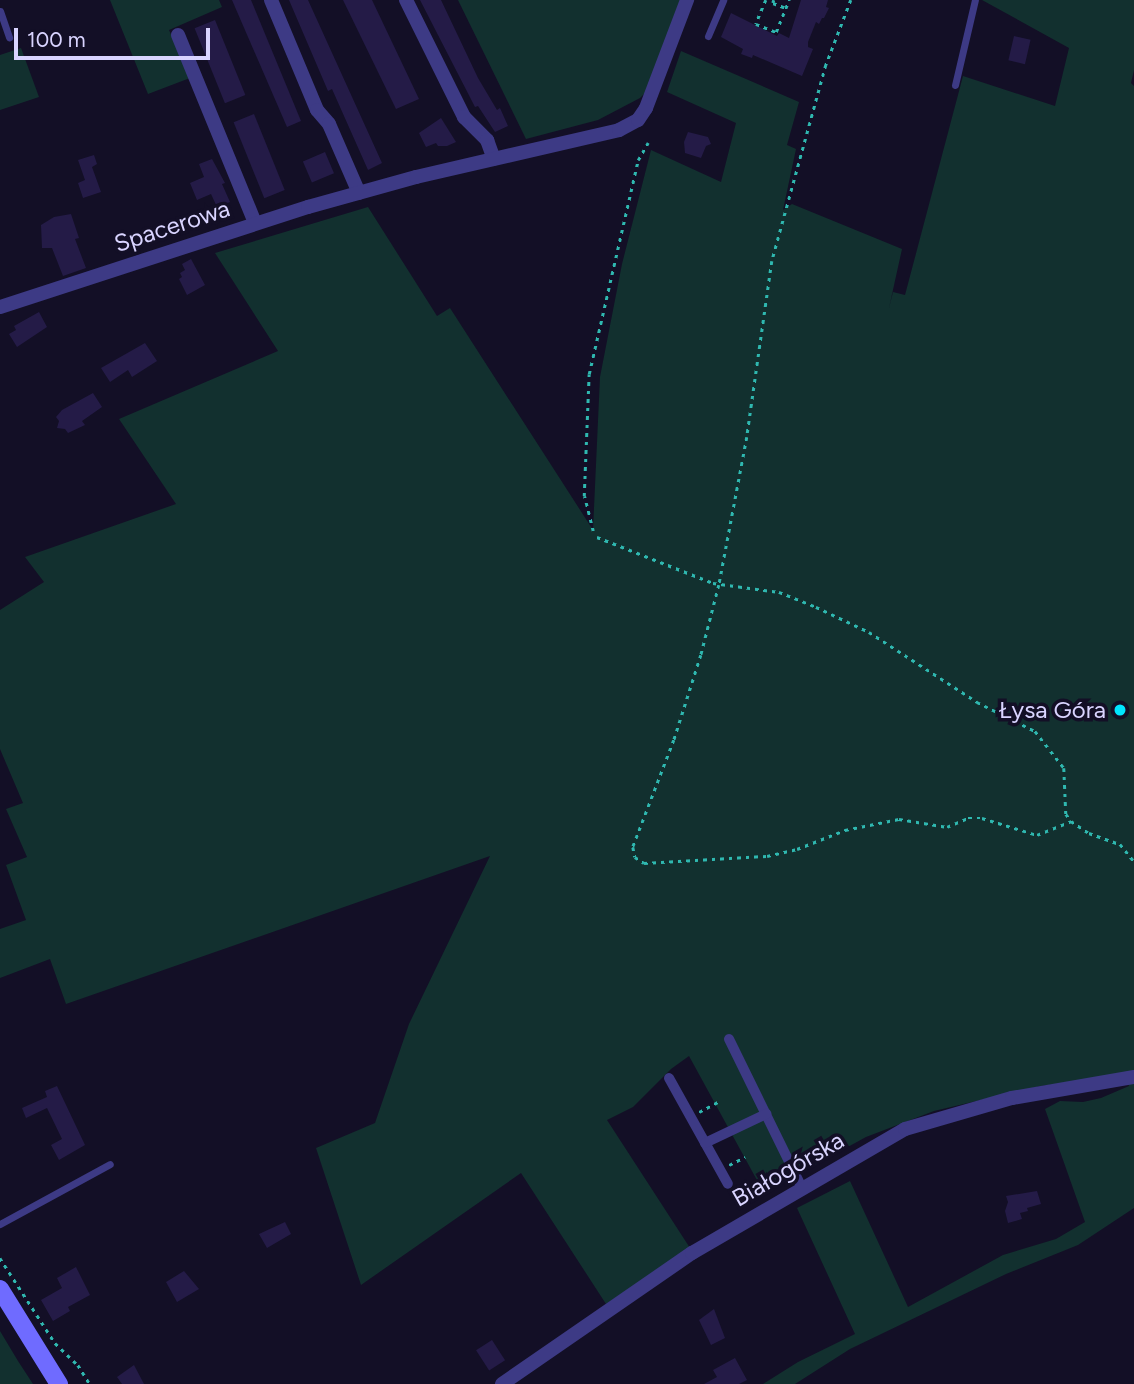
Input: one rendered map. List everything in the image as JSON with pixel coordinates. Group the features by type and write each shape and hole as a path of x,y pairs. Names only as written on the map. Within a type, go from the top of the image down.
{"main road":[{"path":"0,1289 59,1384"}],"street":[{"path":"271,0 317,110 330,124 359,193"},
{"path":"406,0 464,117 487,140 494,159"},
{"name":"Spacerowa","path":"0,307 255,223 359,193 618,130 638,120 657,85 687,0"},
{"path":"178,35 255,223"},
{"path":"729,1039 802,1188"},
{"name":"Białogórska","path":"502,1384 646,1282 886,1138 920,1123 1012,1098 1134,1077"},
{"path":"669,1078 728,1184"},
{"path":"705,1143 766,1114"}],"lane":[{"path":"708,36 723,0"},
{"path":"955,85 975,0"},
{"path":"0,11 9,37"},
{"path":"0,1224 110,1164"}],"path":[{"path":"766,0 756,24 776,32 789,0"},
{"path":"774,0 773,3 786,8"},
{"path":"851,0 826,65 772,261 762,312 747,437 719,584 701,655 674,740 634,847 635,857 643,863 767,856 797,849 845,830 899,819 947,827 968,818 982,818 1037,835 1071,821"},
{"path":"593,531 584,496 589,374 638,160 648,142"},
{"path":"597,537 719,584 779,592 859,627 977,702 1035,731 1064,768 1066,814 1071,821 1089,833 1120,844 1134,861"},
{"path":"690,1116 718,1102"},
{"path":"720,1170 746,1157"},
{"path":"0,1258 55,1343 78,1365 90,1384"}],"green space":[{"path":"110,0 219,0 222,7 169,30 190,78 148,94"},
{"path":"458,0 684,0 654,84 640,98 598,120 526,139"},
{"path":"982,0 1134,0 1134,70 1131,83 1134,86 1134,1208 1078,1245 1006,1274 850,1349 795,1384 763,1384 798,1362 855,1334 797,1208 850,1181 908,1307 1003,1255 1056,1239 1085,1222 1045,1109 1060,1101 1083,1102 1101,1098 1129,1086 1124,1075 1041,1086 934,1111 866,1137 764,1193 689,1056 671,1069 633,1107 607,1120 690,1248 606,1304 521,1173 361,1285 316,1148 375,1123 409,1024 490,856 66,1004 50,959 0,978 0,929 26,920 6,865 27,857 6,809 23,803 0,749 0,610 44,582 25,557 176,504 119,419 278,351 215,253 368,207 437,316 450,308 593,530 600,377 622,264 651,150 721,182 736,123 667,92 681,51 799,102 787,145 796,149 783,210 792,204 902,249 889,308 893,292 905,295 963,76 1055,106 1069,48"},
{"path":"21,48 39,97 0,110 0,55"},
{"path":"0,1331 18,1361 33,1384 0,1384"}],"building":[{"path":"232,0 251,0 301,121 287,127"},
{"path":"289,0 308,0 382,163 368,170 332,89 328,91"},
{"path":"343,0 372,0 419,99 396,109"},
{"path":"420,0 441,0 478,78 497,110 500,108 508,126 495,132 478,106 475,107"},
{"path":"801,0 828,0 826,7 829,8 819,24 816,22 808,42 808,47 813,49 802,76 753,55 752,58 741,54 743,49 721,37 731,13 777,36 779,33 789,38"},
{"path":"215,20 245,95 225,103 195,28"},
{"path":"1014,36 1031,40 1025,64 1008,60"},
{"path":"254,114 285,190 264,198 234,122"},
{"path":"441,118 456,142 447,146 438,146 436,143 426,147 419,133"},
{"path":"688,132 708,137 711,144 706,146 701,158 685,153 684,142"},
{"path":"325,152 334,173 312,183 303,161"},
{"path":"94,155 97,164 92,167 101,192 83,198 78,183 85,180 78,160"},
{"path":"212,159 225,183 222,184 230,202 217,207 211,194 197,200 190,183 204,177 199,164"},
{"path":"71,214 79,238 75,239 86,268 63,276 52,248 42,248 41,225 54,217"},
{"path":"191,259 205,285 187,295 179,279 182,277 180,273 185,270 182,264"},
{"path":"39,312 47,327 17,347 9,334 16,330 14,326"},
{"path":"145,343 157,361 132,377 128,370 110,382 101,368"},
{"path":"93,393 102,407 82,421 85,425 68,433 65,429 57,428 59,421 56,417 62,410"},
{"path":"57,1086 85,1145 59,1160 51,1145 62,1139 47,1108 26,1118 22,1108 47,1097 45,1091"},
{"path":"1037,1191 1041,1204 1020,1213 1022,1219 1008,1223 1005,1211 1008,1202 1006,1196"},
{"path":"285,1222 291,1234 267,1248 259,1234"},
{"path":"76,1267 90,1295 68,1307 70,1311 53,1321 41,1300 62,1288 57,1278"},
{"path":"184,1271 199,1289 177,1302 166,1282"},
{"path":"714,1309 725,1338 711,1345 699,1320"},
{"path":"492,1340 505,1360 489,1370 476,1350"},
{"path":"735,1358 747,1380 739,1384 704,1384 717,1377 713,1370"},
{"path":"134,1365 144,1384 122,1384 117,1377"}],"place":[{"name":"Łysa Góra","path":"1120,710"}]}
